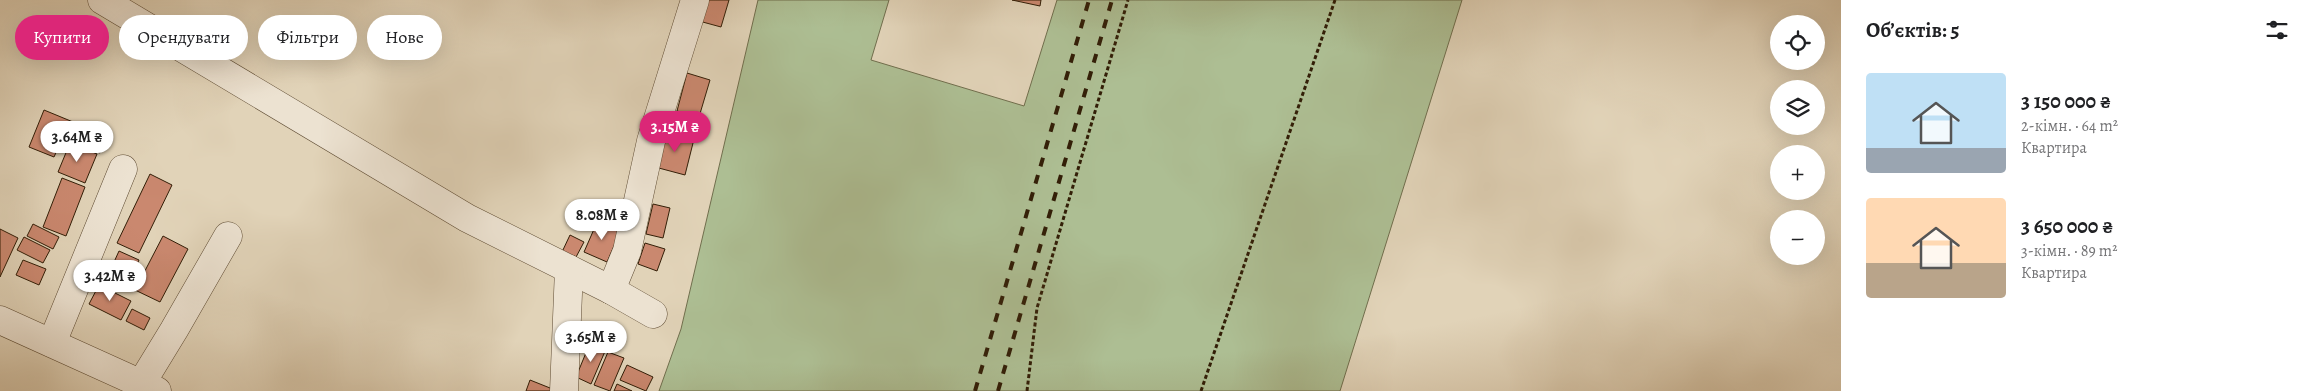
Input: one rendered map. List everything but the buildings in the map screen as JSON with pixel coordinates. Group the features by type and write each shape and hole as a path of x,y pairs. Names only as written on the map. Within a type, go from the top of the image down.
{"street":[{"path":"102,0 467,218 611,290 652,314"},
{"path":"611,290 627,251 651,141 696,0"},
{"path":"52,344 123,169"},
{"path":"1,323 149,387 174,330 228,236"},
{"path":"564,391 569,269"}],"path":[{"path":"1027,391 1037,308 1128,0"},
{"path":"1201,391 1335,0"}],"green space":[{"path":"758,0 889,0 871,60 1024,106 1057,0 1462,0 1340,391 659,391 681,329"}],"railway":[{"path":"975,391 1089,0"},
{"path":"998,391 1112,0"}]}
